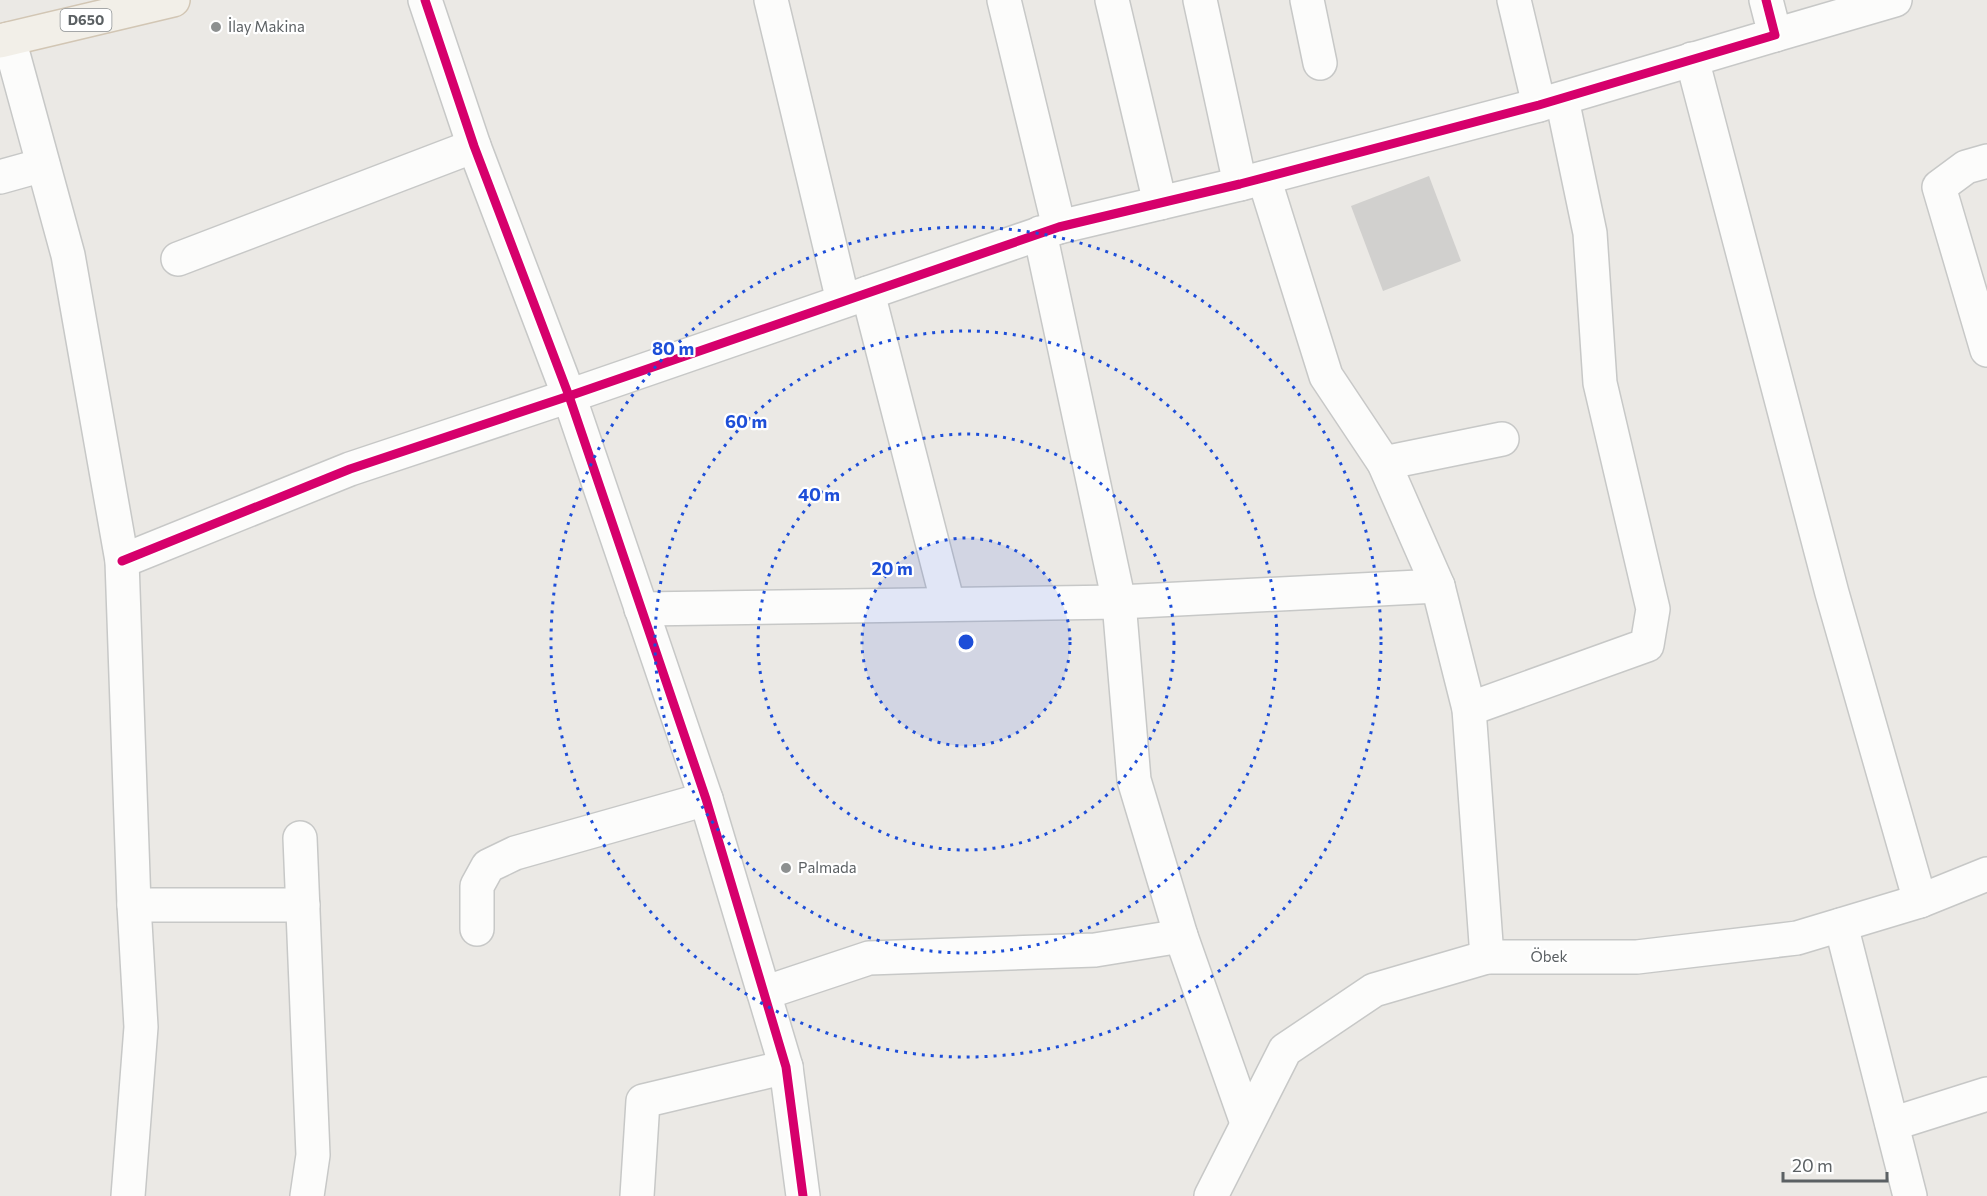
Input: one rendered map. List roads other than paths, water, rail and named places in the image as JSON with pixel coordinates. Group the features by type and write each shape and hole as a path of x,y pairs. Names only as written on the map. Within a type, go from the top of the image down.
{"main road":[{"name":"D650","path":"5,40 173,0"}],"street":[{"path":"425,0 474,146 569,396 706,799 786,1067 804,1196"},
{"path":"771,0 856,297 948,604"},
{"path":"1004,0 1119,602 1134,780 1181,936 1247,1122"},
{"path":"1112,0 1160,203"},
{"path":"1200,0 1252,181 1326,376 1384,463 1438,586 1469,709 1487,957"},
{"path":"1307,0 1320,63"},
{"path":"1469,709 1647,645 1653,609 1600,383 1590,233 1550,102 1514,0"},
{"path":"1766,0 1775,35"},
{"path":"122,561 350,468 569,396 1049,230 1252,181 1550,102 1896,0"},
{"path":"5,40 68,255 122,561 134,905 141,1027 128,1196"},
{"path":"1692,59 1832,593 1920,901"},
{"path":"178,259 474,146"},
{"path":"1987,161 1966,167 1939,187 1987,350"},
{"path":"0,177 43,165"},
{"path":"1384,463 1502,439"},
{"path":"641,609 1119,602 1438,586"},
{"path":"477,929 477,886 488,866 515,853 706,799"},
{"path":"300,838 313,1155 307,1196"},
{"name":"Öbek","path":"1211,1196 1285,1050 1374,990 1487,957 1637,957 1797,938 1920,901 1987,874"},
{"path":"134,905 303,905"},
{"path":"1841,925 1910,1196"},
{"path":"764,993 869,958 1095,950 1181,936"},
{"path":"637,1196 644,1101 786,1067"},
{"path":"1892,1124 1987,1094"}],"place":[{"name":"İlay Makina","path":"216,27"},
{"name":"Palmada","path":"786,868"}]}
